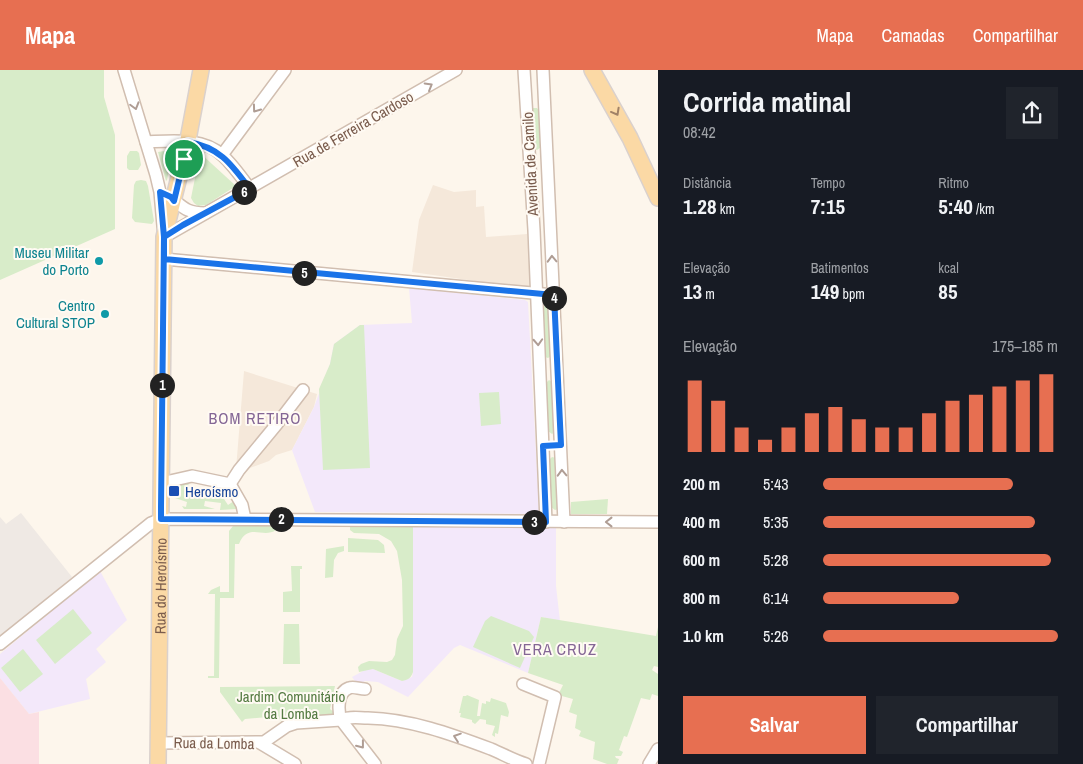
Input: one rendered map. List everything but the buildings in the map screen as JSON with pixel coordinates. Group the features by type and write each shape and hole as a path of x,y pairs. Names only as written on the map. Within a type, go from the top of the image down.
{"main road":[{"name":"Rua do Heroísmo","path":"158,764 164,237 188,142 201,70"},
{"path":"592,70 630,138 658,198"}],"street":[{"path":"124,70 160,192 164,237"},
{"path":"222,155 285,70"},
{"name":"Rua de Ferreira Cardoso","path":"164,237 456,70"},
{"name":"Avenida de Camilo","path":"524,70 534,230 546,522"},
{"name":"Avenida de Camilo","path":"543,70 564,522"},
{"name":"Avenida de Camilo","path":"526,97 544,96"},
{"path":"146,142 188,142 206,145 222,155 250,189"},
{"path":"160,192 171,197 180,207 190,211 207,213"},
{"name":"Avenida de Camilo","path":"534,230 551,229"},
{"path":"164,259 554,295"},
{"path":"540,372 558,371"},
{"path":"230,484 239,470 278,424 302,390"},
{"path":"543,446 561,445"},
{"path":"161,483 192,476 230,484 242,505 245,519"},
{"path":"0,644 151,523 161,519 658,522"},
{"path":"523,684 556,697 539,764"},
{"path":"365,689 347,688 340,700 339,715 375,764"},
{"path":"260,743 268,741 287,726 296,723 365,718 407,723 434,729 526,764"},
{"name":"Rua da Lomba","path":"158,743 260,743 295,764"},
{"path":"648,764 658,750"}],"shaded area":[{"path":"433,185 454,192 476,190 476,207 484,206 486,237 527,234 532,289 412,272 419,220"},
{"path":"409,288 525,300 528,302 538,514 315,512 292,450 314,407 330,364 334,344 360,325 412,323"},
{"path":"244,371 317,394 314,407 292,450 276,455 269,461 247,469 236,469"},
{"path":"21,513 72,577 0,637 0,517 6,524"},
{"path":"413,527 556,527 556,586 560,621 541,617 528,673 460,645 454,648 408,697 378,682 365,681 358,685 352,677 365,670 373,669 402,681 412,677"},
{"path":"100,571 127,620 96,649 106,662 86,679 90,699 29,714 0,678 0,654"},
{"path":"0,678 29,714 39,712 39,764 0,764"}],"green space":[{"path":"0,70 104,70 104,97 115,135 115,229 0,280"},
{"path":"533,108 537,108 539,111 541,147 537,150 534,149 531,111"},
{"path":"170,150 172,153 166,181 158,152"},
{"path":"130,151 137,151 139,153 141,165 138,170 129,170 127,168 127,156"},
{"path":"200,153 236,186 206,205 198,206 191,198"},
{"path":"136,181 146,181 148,186 154,221 152,224 135,222 132,218 134,185"},
{"path":"542,306 549,307 551,356 548,358 545,357"},
{"path":"360,325 364,325 370,468 323,470 319,389 330,364 334,344"},
{"path":"549,380 552,382 555,432 552,434 548,431 545,384"},
{"path":"499,392 501,424 481,426 479,393"},
{"path":"552,457 556,458 558,509 555,510 551,507 549,460"},
{"path":"189,480 188,489 222,496 228,505 234,501 237,505 236,509 220,510 221,503 205,501 204,506 215,509 184,509 182,506 186,507 187,502 172,497 177,484"},
{"path":"608,499 607,514 571,514 571,502"},
{"path":"233,526 272,526 276,530 266,533 251,532 243,537 239,544 235,544 234,598 220,598 219,678 208,678 208,676 214,676 215,594 208,594 211,590 220,586 220,592 229,592 229,531"},
{"path":"350,526 413,527 413,672 406,680 402,681 373,669 359,672 358,667 361,664 369,661 387,662 392,660 395,655 397,639 403,626 402,580 397,551 391,541 379,534 354,533 350,530"},
{"path":"348,538 378,540 384,545 385,553 348,552"},
{"path":"344,546 344,551 338,553 334,560 333,577 325,578 326,549"},
{"path":"291,566 302,566 302,569 300,569 300,612 283,612 283,592 292,591"},
{"path":"73,609 92,633 55,664 36,640"},
{"path":"491,616 529,631 534,637 520,668 473,647 485,621"},
{"path":"541,617 656,636 658,627 658,667 654,666 652,670 658,674 658,696 652,694 650,700 641,698 627,737 624,736 619,750 623,752 621,756 615,756 619,759 617,764 607,764 593,759 595,742 579,736 581,731 575,728 577,715 569,712 573,699 558,695 563,685 528,673"},
{"path":"284,624 299,624 300,664 283,664"},
{"path":"23,649 43,674 20,692 1,668"},
{"name":"Jardim Comunitário da Lomba","path":"335,686 330,709 335,713 334,719 284,727 278,716 245,719 242,722 220,692 220,687"},
{"path":"467,695 479,700 477,716 480,716 482,703 490,702 491,698 506,703 509,712 508,717 501,715 498,734 495,733 495,737 492,735 495,726 486,724 486,720 480,719 475,724 472,720 460,717 461,713 459,713 463,696"}],"place":[{"name":"Museu Militar do Porto","path":"99,261"},
{"name":"Centro Cultural STOP","path":"105,314"},
{"name":"Heroísmo","path":"174,491"}],"district":[{"name":"BOM RETIRO","path":"255,418"},
{"name":"VERA CRUZ","path":"555,649"}],"route":[{"path":"184,159 174,201 171,197 160,192 164,237 161,519 546,522 543,446 561,445 554,295 164,259 164,237 250,189 222,155 206,145 188,142 184,159"}]}
